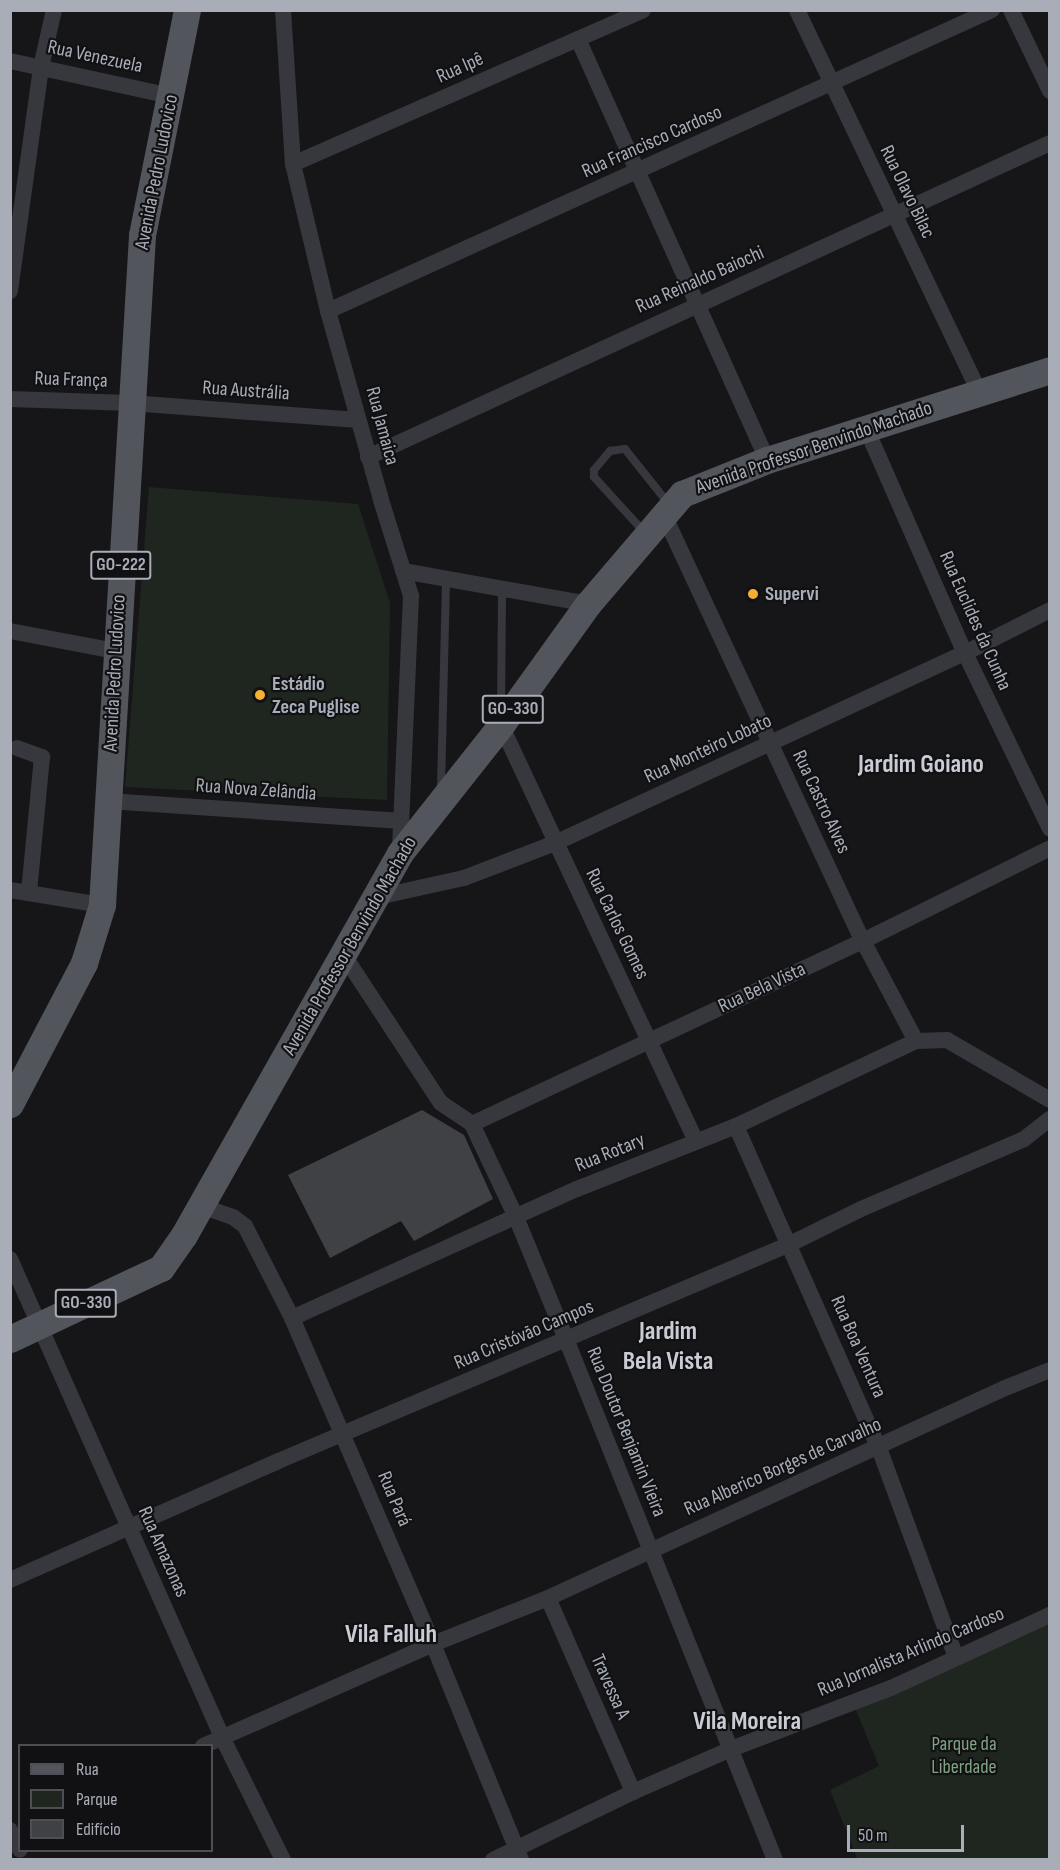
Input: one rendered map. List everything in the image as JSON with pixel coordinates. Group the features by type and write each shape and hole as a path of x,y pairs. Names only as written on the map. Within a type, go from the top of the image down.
{"main road":[{"name":"Avenida Pedro Ludovico","path":"10,1104 84,963 102,905 142,235 188,10"},
{"name":"Avenida Professor Benvindo Machado","path":"40,1325 161,1268 201,1206 400,853 501,725 588,604 682,494 767,460 1050,370"},
{"name":"GO-330","path":"10,1339 40,1325"}],"street":[{"path":"10,291 41,67 54,10"},
{"name":"Rua Jamaica","path":"283,10 293,164 328,311 368,457 411,596 400,853"},
{"name":"Rua Ipê","path":"293,164 643,10"},
{"name":"Rua Olavo Bilac","path":"797,10 979,392"},
{"name":"Rua Francisco Cardoso","path":"328,311 992,10"},
{"path":"1011,10 1050,91"},
{"path":"578,39 767,460"},
{"name":"Rua Venezuela","path":"10,61 171,96"},
{"name":"Rua Reinaldo Baiochi","path":"368,457 1050,143"},
{"name":"Rua França","path":"10,399 131,403"},
{"name":"Rua Austrália","path":"131,403 358,420"},
{"name":"Rua Euclides da Cunha","path":"866,428 964,652 1050,829"},
{"name":"Rua Castro Alves","path":"667,509 770,744 863,941 916,1041"},
{"path":"403,572 588,604"},
{"name":"Rua Monteiro Lobato","path":"373,898 464,878 555,843 770,744 1050,610"},
{"path":"10,631 116,651"},
{"name":"Rua Carlos Gomes","path":"501,725 696,1142"},
{"path":"17,748 42,757 29,893"},
{"name":"Rua Nova Zelândia","path":"108,801 401,820"},
{"name":"Rua Bela Vista","path":"472,1124 863,941 1050,848"},
{"path":"10,890 102,905"},
{"path":"343,954 441,1103 472,1124"},
{"name":"Rua Rotary","path":"292,1318 516,1217 736,1126 916,1041 947,1040 1050,1100"},
{"name":"Rua Cristóvão Campos","path":"10,1580 790,1244 861,1209 1024,1139 1050,1119"},
{"name":"Rua Doutor Benjamin Vieira","path":"472,1124 516,1217 775,1860"},
{"name":"Rua Boa Ventura","path":"736,1126 879,1448 956,1657"},
{"name":"Rua Pará","path":"201,1206 233,1217 245,1226 292,1318 433,1644 516,1849"},
{"name":"Rua Amazonas","path":"10,1259 222,1737 283,1860"},
{"name":"Rua Alberico Borges de Carvalho","path":"207,1744 433,1644 548,1598 879,1448 1005,1388 1050,1370"},
{"name":"Travessa A","path":"548,1598 633,1792"},
{"name":"Rua Jornalista Arlindo Cardoso","path":"493,1860 633,1792 731,1749 891,1688 1050,1615"},
{"path":"11,1830 18,1846"}],"lane":[{"path":"646,534 594,477 594,470 610,452 625,449 667,509"},
{"path":"440,802 446,579"},
{"path":"501,589 501,725"}],"green space":[{"name":"Estádio Zeca Puglise","path":"149,487 358,504 390,603 387,800 125,787"},
{"name":"Parque da Liberdade","path":"1049,1624 1049,1859 848,1859 857,1858 830,1790 879,1766 855,1708"}],"building":[{"path":"422,1110 464,1135 493,1199 414,1241 401,1221 330,1258 288,1175"}],"place":[{"name":"Supervi","path":"753,594"},
{"name":"Estádio Zeca Puglise","path":"260,695"}],"district":[{"name":"Jardim Goiano","path":"921,765"},
{"name":"Jardim Bela Vista","path":"668,1347"},
{"name":"Vila Falluh","path":"391,1635"},
{"name":"Vila Moreira","path":"747,1722"}]}
